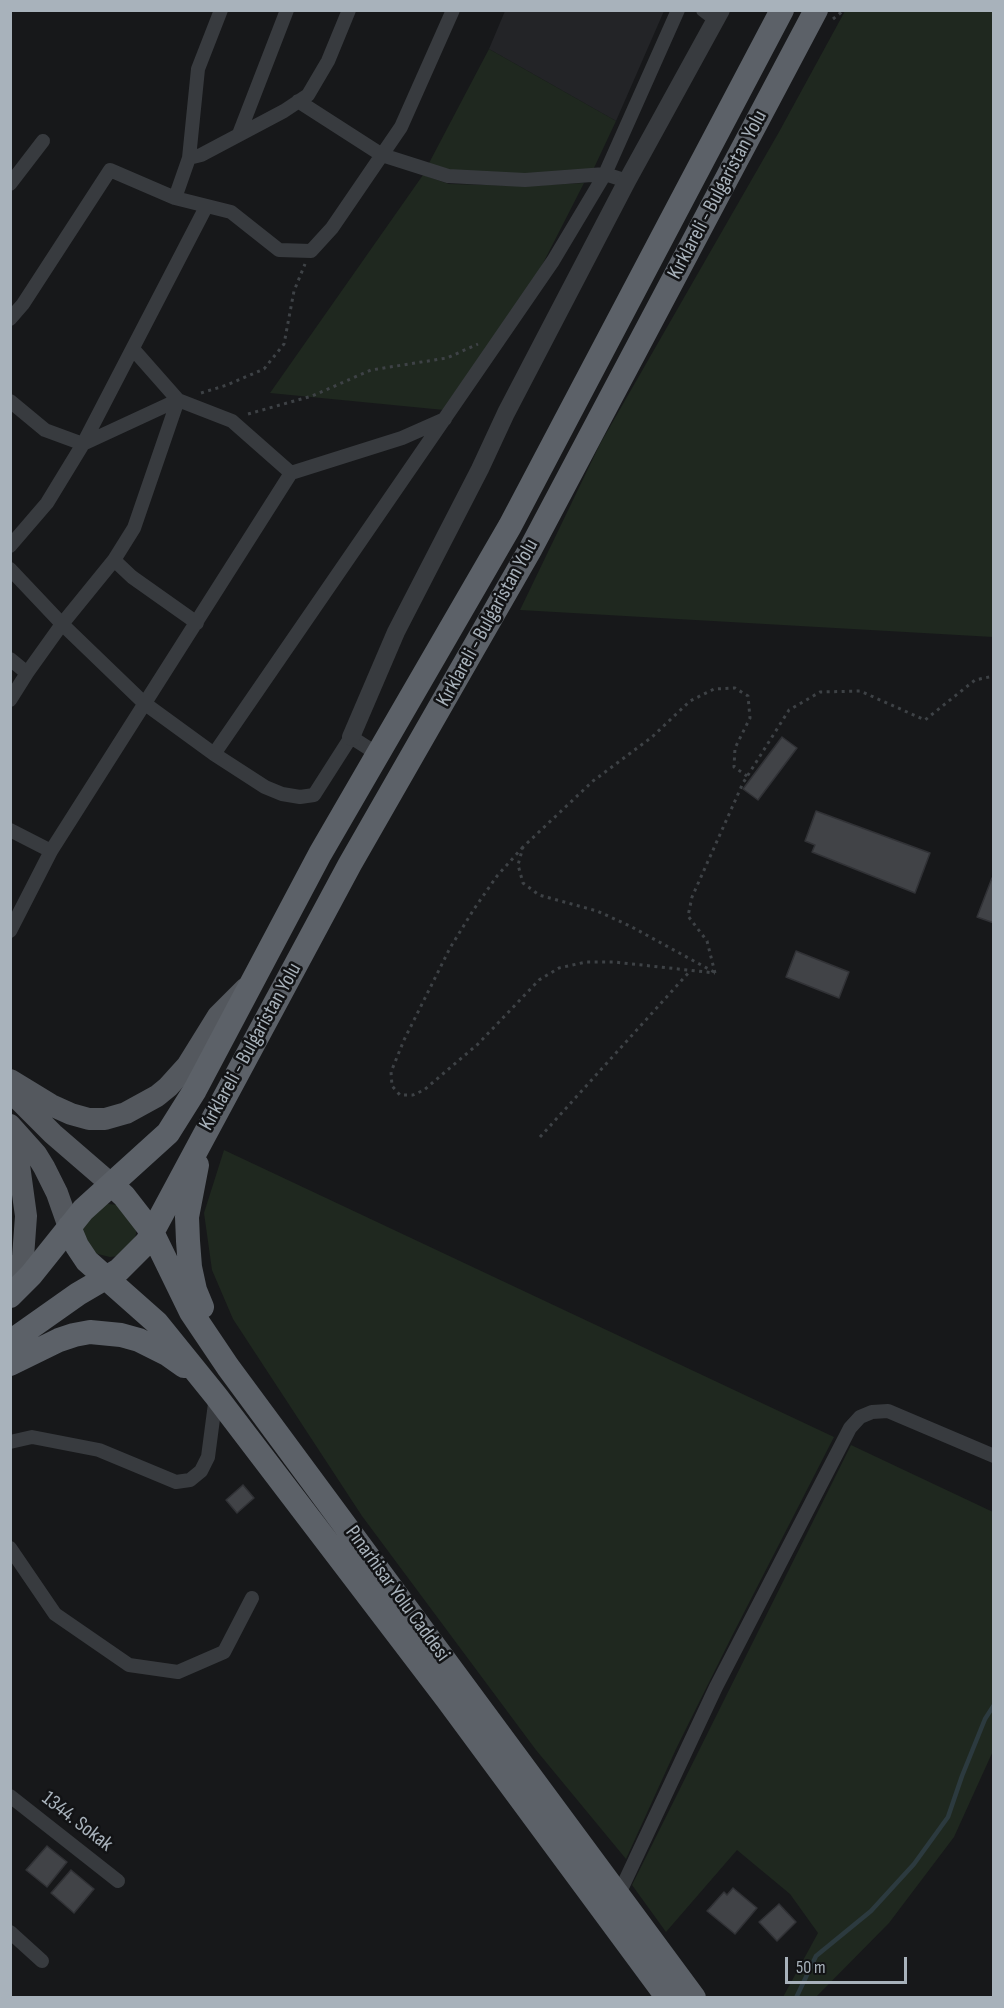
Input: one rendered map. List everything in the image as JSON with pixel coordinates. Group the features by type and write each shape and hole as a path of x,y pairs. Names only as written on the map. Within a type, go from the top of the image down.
{"highway":[{"name":"Kırklareli - Bulgaristan Yolu","path":"112,1185 168,1133 195,1090 320,854 510,526 782,10"},
{"name":"Kırklareli - Bulgaristan Yolu","path":"152,1232 350,864 531,548 816,10"},
{"path":"201,1139 187,1217 190,1267 195,1290 228,1367"},
{"path":"10,1296 31,1275 83,1210 112,1185"},
{"name":"Pınarhisar Yolu Caddesi","path":"112,1185 124,1196 152,1232 190,1312 228,1367 693,1998"},
{"name":"Pınarhisar Yolu Caddesi","path":"69,1227 77,1246 87,1261 157,1323 216,1396 440,1689 668,1998"},
{"path":"10,1342 78,1294 107,1278 134,1256 147,1242 152,1232"},
{"path":"10,1365 40,1348 74,1335 90,1332 121,1335 139,1340 167,1354 182,1364 216,1396"}],"main road":[{"path":"10,1080 51,1105 71,1114 89,1119 105,1119 126,1113 157,1096 168,1087 187,1066 218,1016 252,982"},
{"path":"10,1091 53,1134 112,1185"},
{"path":"10,1125 36,1154 44,1167 69,1227"},
{"path":"10,1142 19,1165 26,1216 23,1257 10,1289"}],"street":[{"path":"175,198 189,158 198,69 221,10"},
{"path":"239,134 287,10"},
{"path":"189,158 201,155 309,95 328,61 349,10"},
{"path":"10,319 23,304 110,170 175,198 231,212 279,250 311,251 332,228 401,127 453,10"},
{"path":"214,754 554,261 605,174 678,10"},
{"path":"10,569 62,624 144,703 265,788 300,797 314,795 351,737 396,632 480,469 506,413 713,14"},
{"path":"298,101 382,155 448,176 525,180 605,174 627,181"},
{"path":"10,184 43,141"},
{"path":"10,546 47,503 83,444 206,207"},
{"path":"133,349 178,400 229,420 291,472"},
{"path":"10,401 45,430 83,444 178,400"},
{"path":"10,700 62,624 114,560 134,528 178,400"},
{"path":"10,931 51,851 291,472 402,438 447,418"},
{"path":"114,560 132,577 196,623"},
{"path":"10,659 27,673"},
{"path":"351,737 379,755"},
{"path":"10,830 51,851"},
{"path":"10,1442 32,1437 99,1450 176,1482 190,1480 201,1471 208,1456 216,1396"},
{"path":"618,1896 716,1687 850,1428 860,1417 872,1412 888,1411 993,1456"},
{"path":"10,1548 56,1614 129,1665 178,1672 224,1652 252,1598"},
{"name":"1344. Sokak","path":"10,1796 118,1881"},
{"path":"10,1932 42,1961"}],"path":[{"path":"178,400 227,385 264,369 284,344 294,291 311,251"},
{"path":"229,420 312,396 371,370 447,358 506,331"},
{"path":"715,973 707,941 688,916 692,897 747,776 789,710 820,692 860,691 925,720 975,680 993,676"},
{"path":"715,973 605,962 586,962 559,968 539,980 478,1044 424,1090 413,1095 400,1095 392,1086 391,1072 405,1040 450,948 485,892 523,847 593,781 652,737 690,701 714,689 735,688 748,696 750,718 735,748 734,767 747,776"},
{"path":"523,847 518,865 524,883 538,895 597,911 630,926 715,973"},
{"path":"540,1137 691,970"}],"shaded area":[{"path":"505,10 664,11 616,121 489,49"},
{"path":"845,11 993,11 993,637 520,610 600,444 779,132"},
{"path":"489,49 616,121 593,170 527,176 447,171 428,165"},
{"path":"423,175 449,184 525,186 584,183 535,279 444,410 270,393"},
{"path":"224,1150 834,1437 676,1749 626,1859 536,1750 362,1516 233,1319 212,1270 204,1213"},
{"path":"100,1205 118,1205 136,1225 133,1243 119,1256 110,1257 94,1253 82,1231 83,1223"},
{"path":"851,1445 993,1512 993,1751 954,1837 889,1923 816,1997 783,1997 818,1933 790,1894 737,1850 666,1932 632,1885"}],"building":[{"path":"782,737 797,748 758,800 743,789"},
{"path":"816,811 930,853 915,893 812,852 815,845 805,841"},
{"path":"992,878 994,878 994,923 977,917"},
{"path":"796,951 849,972 839,998 786,977"},
{"path":"243,1485 254,1498 237,1513 226,1500"},
{"path":"47,1846 67,1862 47,1887 26,1870"},
{"path":"71,1870 94,1889 74,1913 51,1893"},
{"path":"733,1888 757,1908 735,1934 707,1911 724,1892 727,1895"},
{"path":"779,1904 796,1922 777,1941 759,1922"}],"waterway":[{"path":"796,1998 816,1956 871,1911 914,1864 948,1817 985,1719 994,1705"}]}
